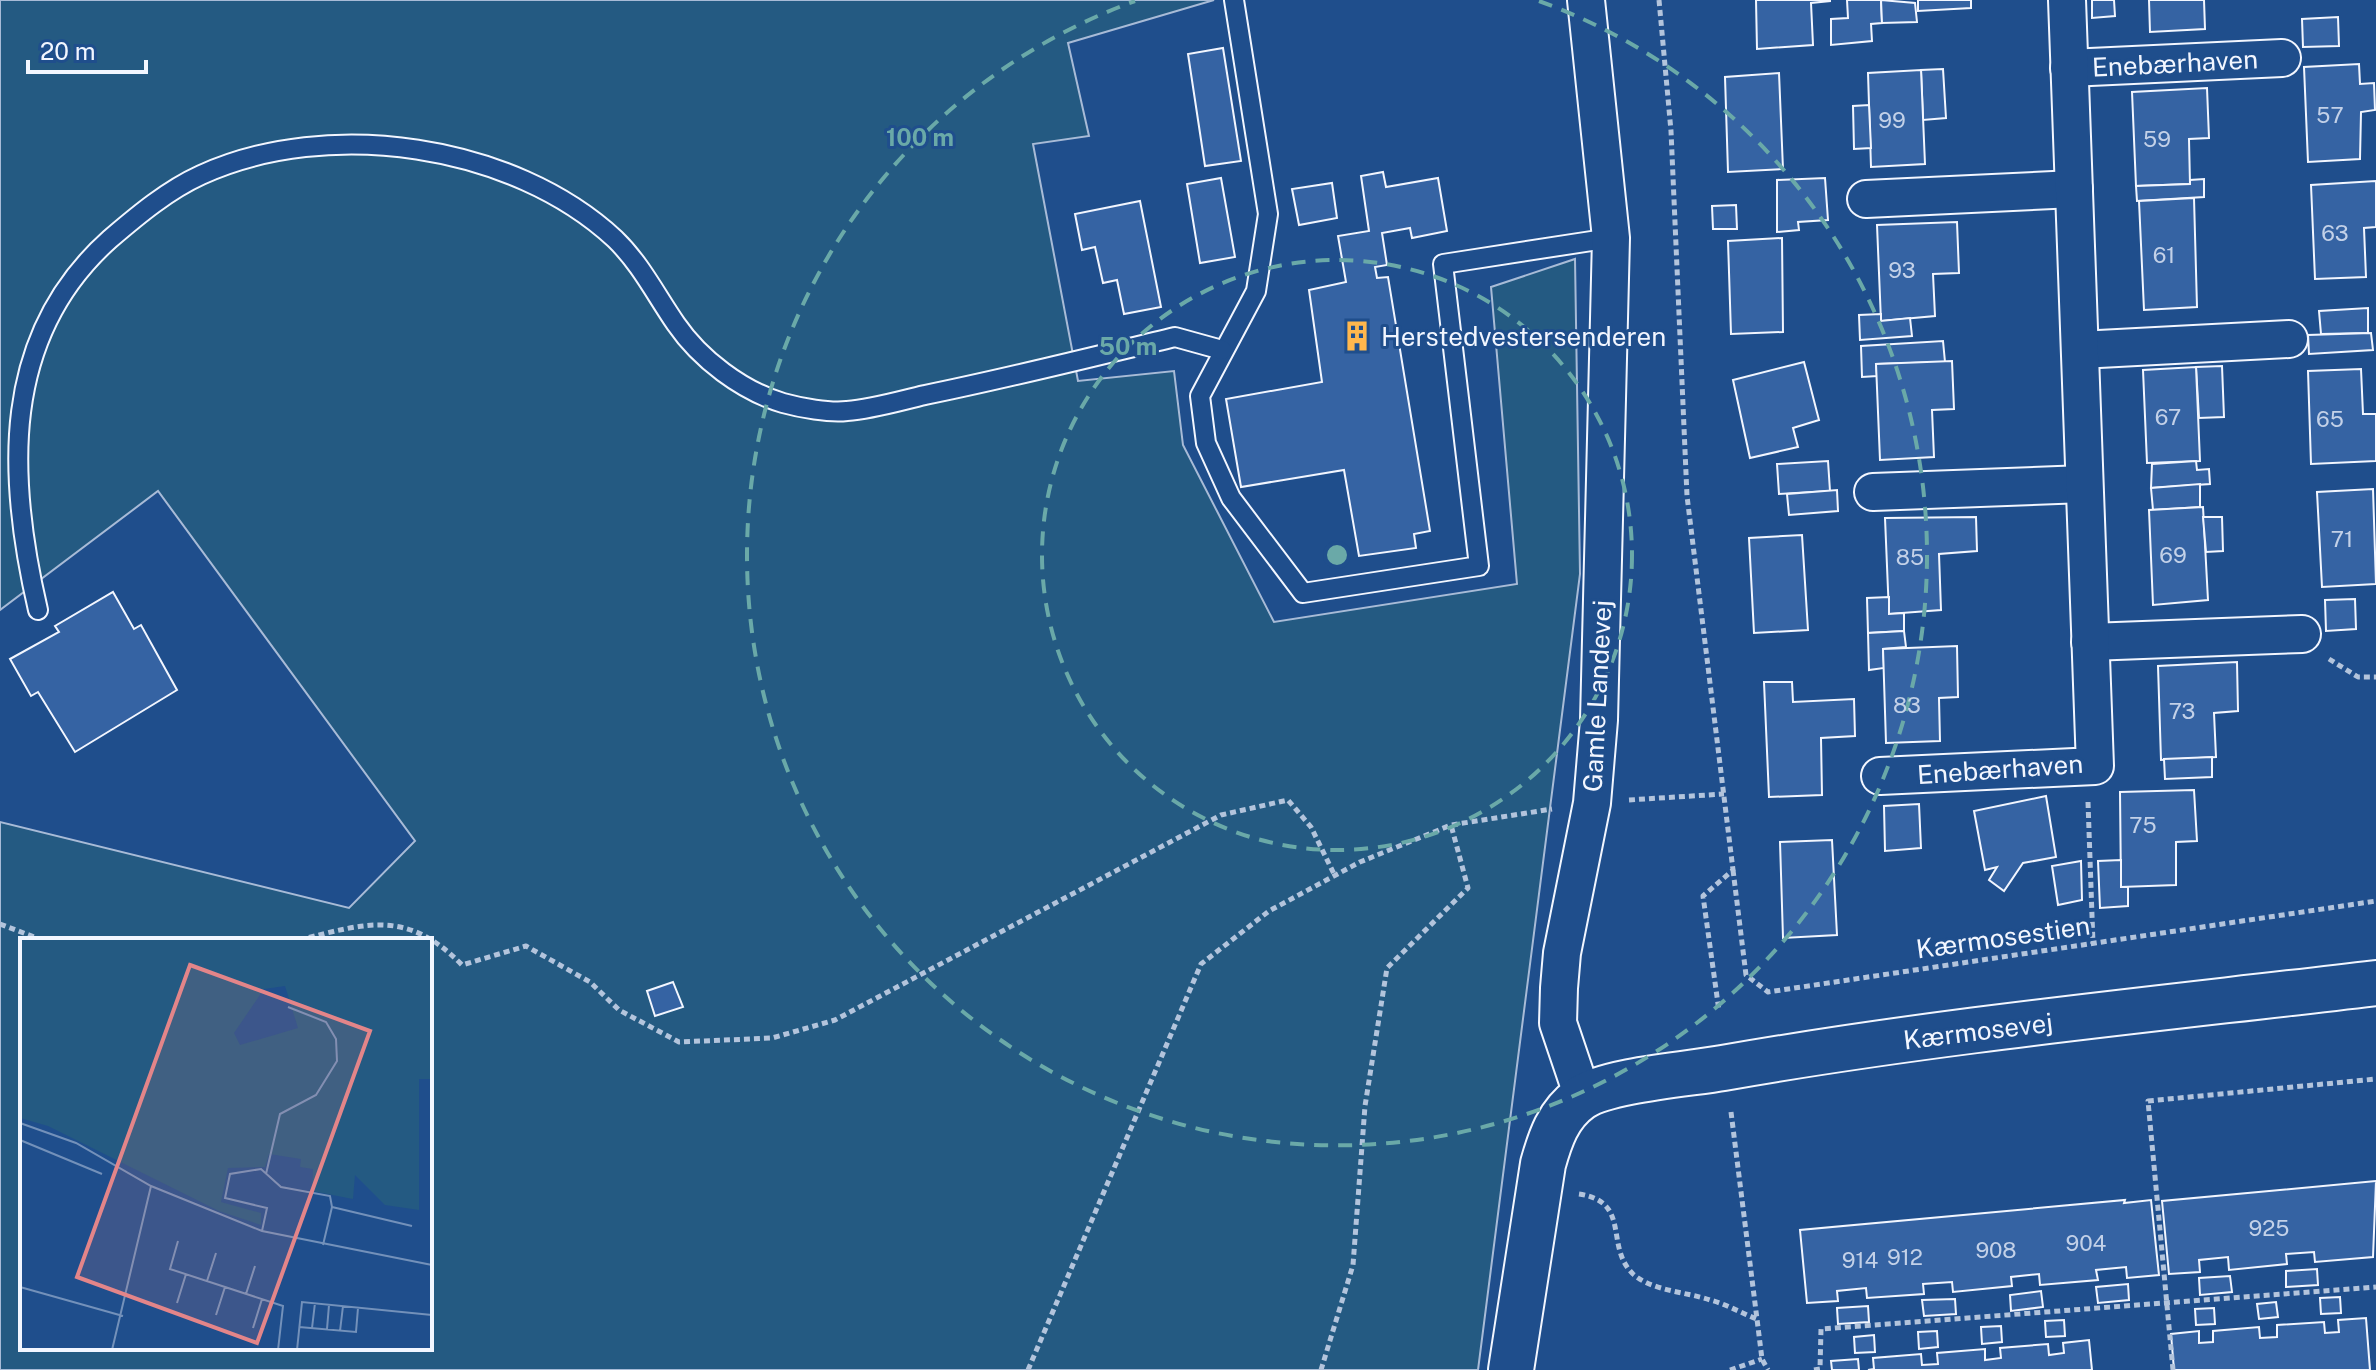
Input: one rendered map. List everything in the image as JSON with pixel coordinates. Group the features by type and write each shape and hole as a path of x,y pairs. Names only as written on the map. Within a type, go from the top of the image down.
{"street":[{"name":"Gamle Landevej","path":"1583,1097 1558,1023 1559,988 1562,953 1592,803 1599,720 1611,238 1586,0"},
{"name":"Enebærhaven","path":"1880,776 2095,766 2067,0"},
{"name":"Enebærhaven","path":"2069,68 2282,58"},
{"path":"1866,199 2074,189"},
{"path":"2080,350 2289,339"},
{"path":"1873,492 2084,484"},
{"path":"2090,642 2302,634"},
{"name":"Kærmosevej","path":"1583,1097 1628,1084 1842,1047 2376,983"},
{"path":"1511,1370 1538,1188 1550,1138 1563,1114 1583,1097"}],"lane":[{"path":"1234,0 1268,214 1256,291 1200,396 1206,443 1231,498 1303,593 1479,566 1443,264 1611,238"},
{"path":"38,610 26,559 19,496 20,424 27,367 47,319 82,264 142,210 201,175 281,149 362,142 434,152 498,170 565,203 614,239 638,266 679,329 728,378 783,403 843,412 1175,337 1222,350"}],"path":[{"name":"Kærmosestien","path":"1659,0 1671,131 1687,496 1746,975 1768,992 2376,901"},
{"path":"2302,634 2327,658 2358,677 2376,677"},
{"path":"2087,766 2093,944"},
{"path":"1028,1370 1201,964 1269,911 1335,876 1451,825 1592,803 1724,794"},
{"path":"432,939 441,943 462,965 526,946 590,982 619,1010 679,1042 772,1038 835,1020 1221,815 1288,800 1311,827 1335,876"},
{"path":"1321,1370 1353,1265 1365,1106 1387,968 1468,888 1451,825"},
{"path":"1719,1011 1703,896 1733,870"},
{"path":"307,938 369,922 400,924 430,938"},
{"path":"0,924 37,938"},
{"path":"2173,1370 2148,1101 2376,1079"},
{"path":"1731,1112 1762,1359 1768,1370"},
{"path":"1538,1188 1599,1197 1608,1205 1626,1265 1646,1283 1713,1300 1757,1319"},
{"path":"1814,1370 1820,1369 1821,1329 2376,1287"},
{"path":"1730,1370 1762,1359"}],"shaded area":[{"path":"0,0 1214,0 1068,43 1089,136 1033,144 1078,381 1174,371 1183,445 1274,622 1517,584 1491,287 1575,259 1580,574 1478,1370 0,1370 0,822 349,908 415,841 158,491 0,610"}],"building":[{"path":"1756,0 1830,1 1811,3 1813,45 1757,49"},
{"path":"1847,0 1881,0 1882,23 1871,24 1872,41 1831,45 1831,19 1848,18"},
{"path":"1881,0 1915,3 1917,22 1882,23"},
{"path":"1918,0 1971,0 1971,8 1918,11"},
{"path":"2092,0 2114,0 2115,16 2092,18"},
{"path":"2149,0 2204,0 2205,29 2150,32"},
{"path":"2338,17 2339,46 2303,47 2302,19"},
{"path":"1223,48 1241,161 1205,166 1188,54"},
{"path":"2359,64 2360,84 2374,83 2375,110 2361,112 2360,159 2308,162 2304,67"},
{"path":"1943,69 1946,118 1923,120 1921,70"},
{"path":"1921,70 1925,164 1871,167 1868,73"},
{"path":"1779,73 1783,169 1728,172 1725,77"},
{"path":"2207,88 2209,138 2189,139 2190,184 2136,186 2132,92"},
{"path":"1869,105 1871,148 1854,149 1853,106"},
{"name":"Herstedvestersenderen","path":"1383,172 1386,187 1438,178 1447,231 1412,238 1410,228 1382,233 1387,265 1375,267 1377,278 1388,277 1430,531 1414,534 1416,548 1359,556 1344,470 1241,487 1226,399 1322,382 1309,290 1346,282 1338,236 1369,231 1361,176"},
{"path":"1221,178 1235,257 1200,263 1187,184"},
{"path":"1825,178 1828,220 1798,222 1799,230 1777,232 1777,180"},
{"path":"2204,179 2204,197 2137,201 2136,186 2190,184 2190,180"},
{"path":"2376,181 2376,227 2364,228 2366,277 2315,279 2311,185"},
{"path":"1332,183 1337,218 1299,225 1292,189"},
{"path":"2194,198 2197,307 2144,310 2139,201"},
{"path":"1140,201 1161,307 1124,314 1117,280 1103,283 1095,247 1082,250 1075,214"},
{"path":"1736,205 1737,229 1713,229 1712,206"},
{"path":"1957,222 1959,273 1933,274 1935,316 1881,321 1877,225"},
{"path":"1782,238 1783,332 1731,334 1728,241"},
{"path":"2368,308 2368,333 2321,334 2319,311"},
{"path":"1881,314 1881,321 1910,318 1912,336 1860,340 1859,315"},
{"path":"2371,333 2373,350 2309,354 2308,335"},
{"path":"1943,341 1945,362 1876,364 1877,376 1862,377 1861,346"},
{"path":"1952,361 1954,409 1932,410 1934,457 1880,460 1876,364"},
{"path":"1804,362 1819,420 1793,428 1798,447 1750,458 1733,380"},
{"path":"2222,366 2224,417 2199,418 2196,367"},
{"path":"2196,367 2200,461 2147,463 2143,370"},
{"path":"2361,369 2363,414 2376,414 2376,461 2311,464 2308,371"},
{"path":"1828,461 1830,491 1779,494 1777,464"},
{"path":"2196,461 2197,470 2209,469 2210,484 2151,488 2152,464"},
{"path":"2200,484 2200,507 2153,510 2151,488"},
{"path":"2373,489 2376,584 2322,587 2317,492"},
{"path":"1837,490 1838,511 1789,515 1787,494"},
{"path":"2203,507 2208,600 2153,605 2149,510"},
{"path":"1976,517 1977,551 1939,554 1941,610 1889,614 1885,518"},
{"path":"2203,517 2222,517 2223,551 2206,552"},
{"path":"1802,535 1808,630 1754,633 1749,538"},
{"path":"113,592 134,629 141,625 177,690 75,752 38,692 31,696 10,659 59,632 55,626"},
{"path":"1889,597 1889,614 1904,613 1904,631 1868,633 1867,598"},
{"path":"2355,599 2356,629 2326,631 2325,600"},
{"path":"1904,631 1906,647 1883,649 1884,668 1869,670 1868,633"},
{"path":"1957,646 1958,697 1939,698 1940,741 1886,743 1883,649"},
{"path":"2237,662 2238,711 2214,713 2216,757 2161,760 2158,666"},
{"path":"1764,682 1792,682 1793,702 1854,699 1855,736 1821,738 1822,795 1769,797"},
{"path":"2212,757 2212,777 2165,779 2164,759"},
{"path":"2194,790 2197,841 2176,842 2176,885 2121,887 2120,792"},
{"path":"2046,796 2056,857 2023,863 2004,891 1989,880 1997,867 1985,870 1974,811"},
{"path":"1919,804 1921,848 1885,851 1884,806"},
{"path":"1832,840 1837,935 1783,938 1780,842"},
{"path":"2121,860 2121,887 2128,887 2128,906 2100,908 2098,861"},
{"path":"2081,861 2082,900 2058,905 2052,866"},
{"path":"673,982 683,1007 655,1016 647,991"},
{"path":"2376,1181 2373,1257 2315,1262 2314,1252 2286,1254 2287,1264 2229,1270 2228,1257 2199,1260 2200,1272 2169,1274 2162,1201"},
{"path":"2125,1200 2124,1203 2151,1200 2159,1275 2127,1278 2126,1267 2096,1270 2098,1280 2040,1285 2039,1274 2011,1277 2012,1286 1953,1292 1952,1282 1923,1284 1924,1294 1867,1298 1866,1288 1837,1291 1838,1301 1807,1303 1800,1230"},
{"path":"2317,1269 2318,1285 2286,1287 2286,1271"},
{"path":"2230,1276 2232,1292 2200,1295 2199,1278"},
{"path":"2128,1284 2129,1300 2098,1303 2096,1287"},
{"path":"2041,1291 2043,1307 2011,1311 2010,1295"},
{"path":"2340,1297 2341,1313 2321,1314 2320,1298"},
{"path":"1955,1299 1956,1314 1924,1316 1922,1300"},
{"path":"2276,1302 2278,1317 2259,1319 2257,1304"},
{"path":"1868,1306 1869,1322 1838,1324 1837,1308"},
{"path":"2214,1308 2215,1324 2196,1325 2195,1309"},
{"path":"2366,1318 2370,1370 2174,1370 2171,1334 2199,1331 2199,1343 2213,1342 2213,1331 2259,1327 2260,1338 2277,1337 2277,1325 2324,1322 2325,1333 2339,1332 2338,1320"},
{"path":"2064,1320 2065,1336 2046,1337 2045,1321"},
{"path":"2001,1326 2002,1342 1982,1344 1981,1327"},
{"path":"1937,1331 1938,1347 1919,1349 1918,1332"},
{"path":"1874,1335 1875,1352 1855,1353 1854,1337"},
{"path":"2089,1340 2092,1370 1868,1370 1874,1369 1873,1358 1921,1354 1922,1365 1938,1364 1937,1353 1985,1349 1985,1360 2001,1358 2000,1348 2048,1344 2049,1355 2064,1353 2063,1343"},
{"path":"1858,1359 1859,1370 1832,1370 1831,1361"}],"place":[{"name":"Herstedvestersenderen","path":"1357,336"}]}
